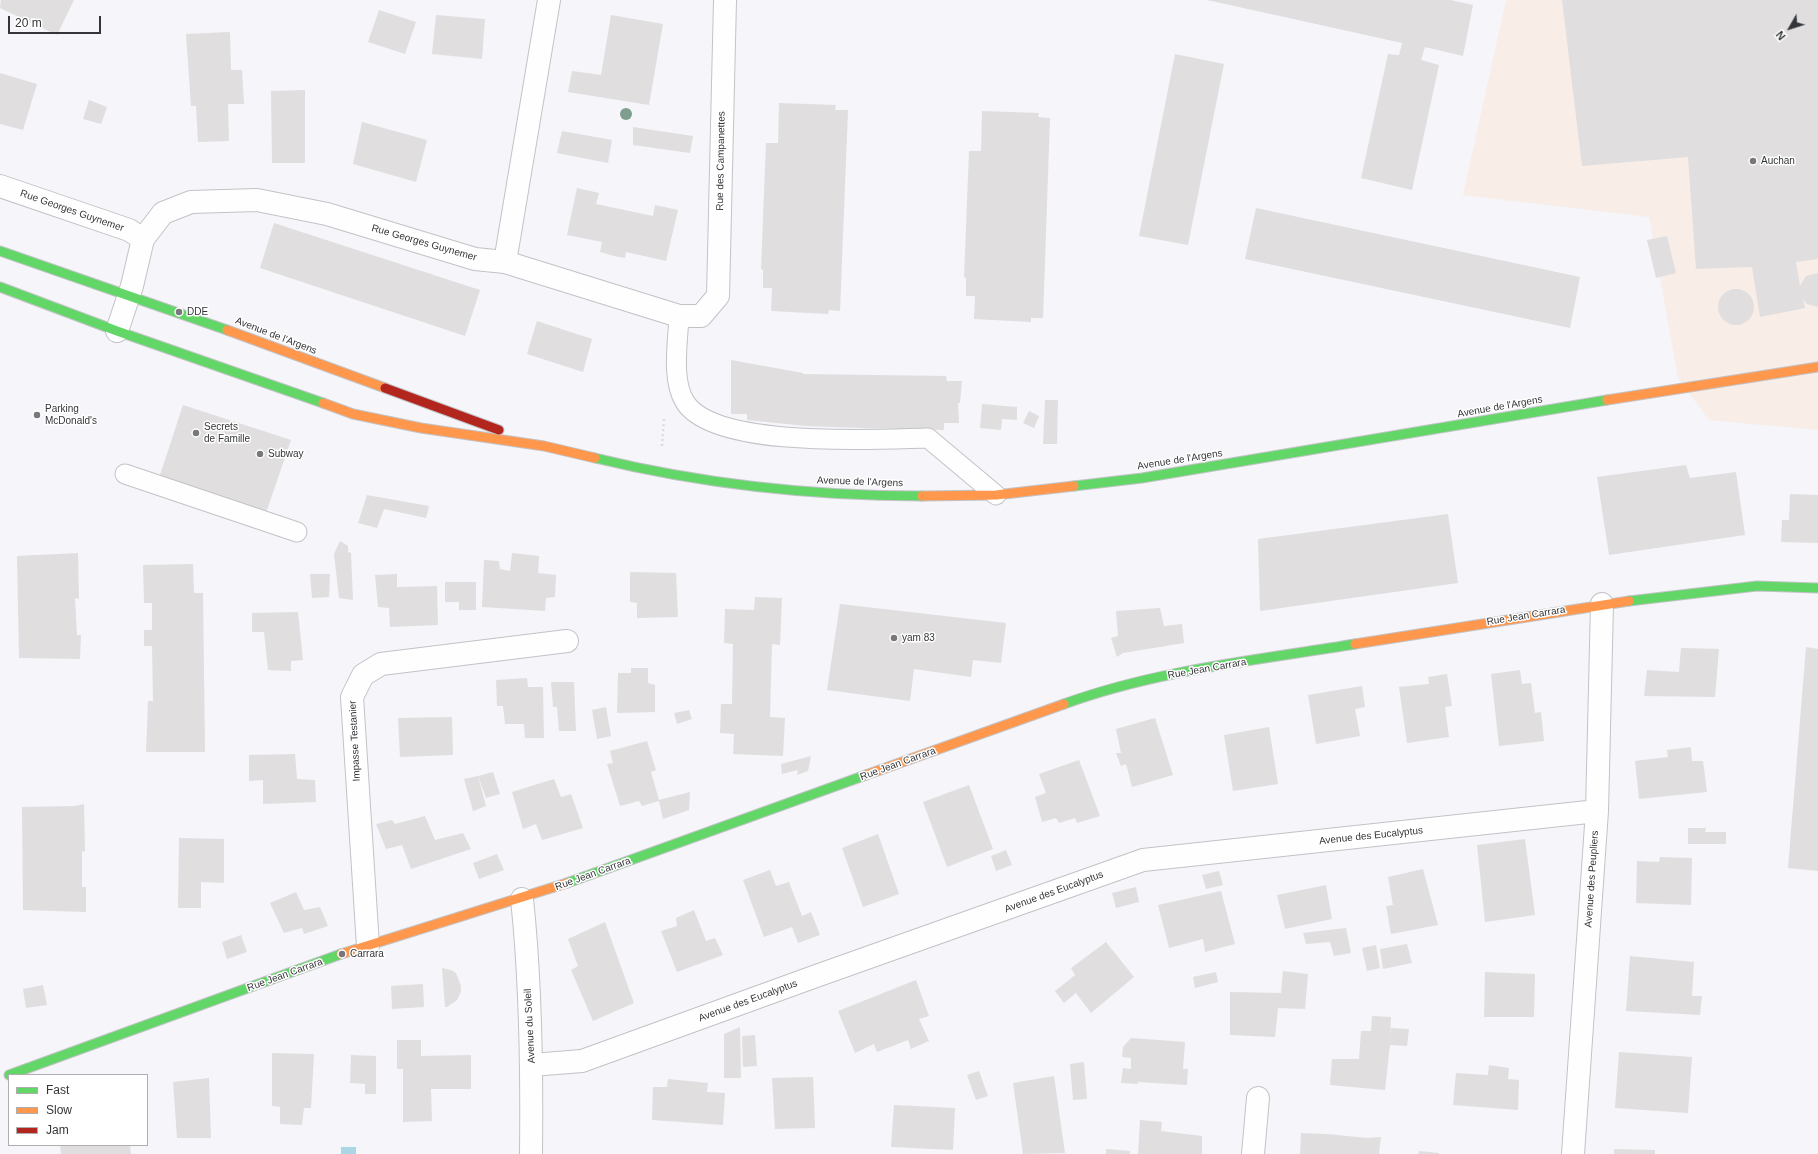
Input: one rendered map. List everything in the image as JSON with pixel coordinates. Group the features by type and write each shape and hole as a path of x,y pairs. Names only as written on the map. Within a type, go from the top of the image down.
{"main road":[{"name":"Avenue de l'Argens","path":"0,251 179,312 366,382 544,446"},
{"name":"Avenue de l'Argens","path":"0,287 117,331 352,414 421,428 544,446 652,472 756,487 866,496 996,495 1142,478 1635,395 1818,367"},
{"name":"Rue Jean Carrara","path":"12,1074 368,946 522,899 1094,694 1172,674 1602,604 1758,586 1818,588"}],"street":[{"path":"505,262 549,0"},
{"name":"Rue des Campanettes","path":"701,316 718,296 725,0"},
{"name":"Rue Georges Guynemer","path":"0,186 129,230 143,239"},
{"name":"Rue Georges Guynemer","path":"117,331 143,239 163,214 191,202 257,200 327,214 475,259 505,262 680,316 701,316"},
{"name":"Avenue des Peupliers","path":"1573,1154 1597,811 1602,604"},
{"name":"Impasse Testanier","path":"368,946 352,697 363,675 382,664 567,641"},
{"name":"Avenue des Eucalyptus","path":"532,1065 582,1061 834,969 1143,860 1597,811"},
{"name":"Avenue du Soleil","path":"522,899 525,926 532,1065 531,1154"},
{"path":"1253,1154 1258,1098"}],"lane":[{"path":"680,316 676,376 685,402 699,417 726,428 784,438 928,438 996,495"},
{"path":"125,474 297,532"}],"path":[{"path":"662,449 664,417"}],"shaded area":[{"path":"1506,0 1818,0 1818,430 1709,420 1678,378 1649,217 1463,195"}],"water":[{"path":"341,1147 356,1147 356,1154 341,1154"}],"building":[{"path":"1,0 74,0 57,35 0,8"},
{"path":"1207,0 1451,0 1473,5 1463,56 1425,47 1421,60 1439,65 1412,190 1361,178 1388,54 1399,55 1402,43"},
{"name":"Auchan","path":"1562,0 1818,0 1818,259 1796,262 1800,286 1806,276 1818,273 1818,307 1807,304 1803,299 1805,308 1760,317 1752,267 1696,269 1688,157 1582,166"},
{"path":"379,10 416,22 405,54 368,42"},
{"path":"436,15 485,19 482,59 432,54"},
{"path":"611,15 663,24 649,105 568,92 572,71 601,75"},
{"path":"230,32 231,70 242,70 244,104 228,104 229,141 198,142 196,106 191,106 186,34"},
{"path":"1175,54 1224,64 1188,245 1139,236"},
{"path":"0,73 37,84 23,130 0,124"},
{"path":"305,90 305,163 272,163 271,91"},
{"path":"89,100 107,107 101,124 83,119"},
{"path":"779,103 836,105 835,110 848,110 840,311 829,310 828,314 771,311 772,288 763,288 763,270 761,269 766,143 778,143"},
{"path":"982,111 1039,113 1038,117 1050,118 1043,318 1031,318 1031,322 974,319 975,296 966,296 966,278 964,277 969,151 981,151"},
{"path":"362,122 427,140 416,182 353,164"},
{"path":"633,127 693,136 690,153 633,145"},
{"path":"562,131 612,140 608,163 557,153"},
{"path":"577,188 599,193 596,204 653,216 655,205 678,210 666,261 626,252 625,258 614,256 600,252 602,242 567,235"},
{"path":"1256,208 1580,277 1570,328 1245,259"},
{"path":"274,223 480,290 465,336 260,268"},
{"path":"1667,236 1676,273 1656,278 1647,240"},
{"path":"1736,289 1749,294 1754,307 1749,320 1736,325 1723,320 1718,307 1723,294"},
{"path":"537,321 592,339 583,372 527,354"},
{"path":"731,360 803,374 946,376 947,381 962,381 960,403 958,403 959,423 944,423 944,430 806,426 747,420 747,414 731,414"},
{"path":"1045,400 1058,400 1057,444 1043,444"},
{"path":"982,404 1017,407 1017,420 1002,419 1001,430 980,428"},
{"path":"183,405 291,440 266,513 159,478"},
{"path":"1029,411 1039,416 1034,428 1023,423"},
{"path":"1686,465 1690,478 1736,472 1745,535 1609,555 1597,477"},
{"path":"1790,494 1818,495 1818,543 1781,542 1782,520 1789,520"},
{"path":"367,495 429,506 426,518 384,509 377,528 358,523"},
{"path":"1448,514 1458,583 1260,611 1258,539"},
{"path":"340,541 348,546 348,552 351,553 353,600 339,598 334,554"},
{"path":"78,553 79,599 75,598 77,635 81,635 80,659 19,658 17,556"},
{"path":"512,553 539,556 538,573 556,575 555,597 546,598 545,611 482,607 484,560 499,561 500,569 510,571"},
{"path":"193,564 194,593 203,593 205,752 146,752 148,701 153,701 152,646 144,646 144,630 152,630 152,603 144,603 143,565"},
{"path":"630,572 676,573 678,617 637,618 637,603 630,602"},
{"path":"310,574 330,574 329,597 312,598"},
{"path":"397,574 397,587 437,586 438,625 390,627 389,608 378,607 375,575"},
{"path":"445,582 476,582 476,610 459,610 459,602 445,602"},
{"path":"755,597 782,598 780,645 772,644 770,717 785,718 783,756 733,754 734,734 720,733 721,704 732,704 733,644 724,643 725,609 754,610"},
{"path":"840,604 1006,623 1001,663 973,660 971,677 914,669 910,701 827,690"},
{"path":"1160,608 1164,626 1182,624 1184,643 1123,653 1117,657 1111,638 1118,636 1116,611"},
{"path":"298,612 303,660 291,661 291,671 268,670 264,632 252,632 252,613"},
{"path":"1806,647 1818,649 1818,871 1788,868"},
{"path":"1681,648 1719,649 1715,697 1644,696 1647,670 1679,672"},
{"path":"631,668 648,668 648,683 655,685 655,712 617,713 618,673 631,673"},
{"path":"1520,670 1522,684 1531,683 1535,713 1541,712 1544,741 1499,746 1491,674"},
{"path":"1447,674 1452,706 1445,707 1449,737 1407,743 1399,687 1429,684 1428,677"},
{"path":"527,678 528,687 543,687 544,738 525,738 524,724 505,724 503,706 497,706 496,680"},
{"path":"551,682 574,682 576,731 559,731 557,707 553,707"},
{"path":"1362,686 1365,707 1355,709 1360,736 1316,744 1308,695"},
{"path":"606,707 611,736 597,739 592,710"},
{"path":"689,710 692,719 677,724 674,713"},
{"path":"452,717 453,755 400,757 398,718"},
{"path":"1155,718 1173,775 1132,787 1126,764 1121,766 1116,753 1121,753 1116,729"},
{"path":"1269,727 1278,784 1233,791 1224,735"},
{"path":"647,741 656,770 651,772 659,800 690,792 689,810 663,819 659,801 642,806 639,801 620,806 607,764 613,763 610,751"},
{"path":"1691,747 1692,761 1703,761 1707,792 1639,799 1635,761 1668,757 1667,750"},
{"path":"295,754 297,779 315,780 316,802 263,804 263,780 249,781 249,755"},
{"path":"811,756 808,771 797,775 798,770 782,774 781,764"},
{"path":"1079,760 1100,816 1077,823 1075,818 1059,823 1056,818 1042,822 1035,797 1046,793 1039,774"},
{"path":"493,772 500,794 486,798 478,776"},
{"path":"478,776 486,806 473,811 464,779"},
{"path":"554,779 561,797 571,794 583,828 542,840 536,824 523,829 512,792"},
{"path":"969,785 993,849 947,867 923,802"},
{"path":"84,804 85,852 82,851 82,887 86,887 86,912 23,910 22,807 75,806"},
{"path":"425,816 435,840 463,833 471,849 411,869 402,845 386,849 376,824 392,820 395,824"},
{"path":"1688,828 1706,828 1705,832 1726,832 1726,844 1688,844"},
{"path":"878,834 899,894 863,907 842,848"},
{"path":"179,838 224,839 224,883 201,882 201,908 178,908"},
{"path":"1525,839 1535,915 1485,922 1477,845"},
{"path":"1006,850 1012,865 996,871 991,856"},
{"path":"497,854 504,870 479,879 473,863"},
{"path":"1660,857 1692,858 1691,905 1636,903 1637,861 1659,862"},
{"path":"1423,869 1438,925 1391,934 1386,906 1393,905 1388,877"},
{"path":"770,870 776,886 789,882 802,916 811,912 820,935 798,943 792,927 764,937 743,880"},
{"path":"1219,871 1223,885 1206,889 1202,875"},
{"path":"1326,885 1332,919 1285,929 1277,895"},
{"path":"1136,887 1139,902 1116,908 1112,893"},
{"path":"1221,891 1235,944 1205,952 1203,939 1169,948 1158,905"},
{"path":"296,892 304,910 320,907 328,926 304,934 302,928 284,933 270,903"},
{"path":"694,910 706,941 715,938 723,955 677,972 661,931 677,926 676,918"},
{"path":"605,922 634,1003 593,1021 571,970 578,966 568,939"},
{"path":"1346,928 1351,953 1334,956 1330,942 1306,944 1303,933"},
{"path":"241,935 247,952 227,959 222,942"},
{"path":"1106,942 1134,977 1091,1013 1076,993 1064,1003 1055,991 1075,975 1071,968"},
{"path":"1407,944 1412,963 1383,969 1380,949"},
{"path":"1376,945 1380,968 1367,971 1362,948"},
{"path":"1630,956 1694,962 1692,996 1702,996 1700,1015 1626,1011"},
{"path":"442,968 456,973 461,986 461,992 457,1000 447,1007 445,1007"},
{"path":"1283,971 1308,974 1305,1009 1278,1008 1275,1037 1230,1035 1230,992 1281,993"},
{"path":"1216,972 1218,982 1195,988 1193,977"},
{"path":"1485,972 1535,974 1534,1017 1484,1017"},
{"path":"916,980 929,1016 919,1019 929,1041 911,1049 908,1040 877,1052 874,1044 855,1053 838,1011"},
{"path":"423,984 424,1007 392,1009 391,986"},
{"path":"43,985 47,1005 26,1008 23,989"},
{"path":"1372,1016 1391,1017 1390,1038 1391,1028 1409,1029 1407,1046 1390,1045 1385,1090 1330,1085 1332,1059 1359,1059 1361,1031 1371,1031"},
{"path":"740,1027 741,1078 724,1078 724,1034"},
{"path":"755,1035 757,1066 743,1067 742,1036"},
{"path":"1131,1038 1185,1042 1183,1069 1188,1069 1187,1085 1138,1082 1138,1084 1121,1083 1123,1068 1131,1069 1131,1058 1122,1057 1123,1047"},
{"path":"397,1040 421,1040 421,1056 471,1055 471,1089 431,1089 432,1121 403,1122 403,1069 397,1069"},
{"path":"1619,1052 1692,1057 1688,1113 1615,1108"},
{"path":"272,1053 314,1054 311,1108 304,1108 302,1125 280,1124 280,1107 272,1106"},
{"path":"351,1055 376,1056 376,1094 365,1094 365,1084 350,1083"},
{"path":"1084,1062 1087,1099 1073,1100 1070,1064"},
{"path":"1489,1065 1509,1068 1508,1079 1519,1080 1518,1110 1453,1105 1456,1073 1488,1075"},
{"path":"979,1071 988,1096 976,1100 967,1075"},
{"path":"1054,1076 1065,1153 1023,1154 1013,1083"},
{"path":"813,1077 815,1128 775,1129 772,1078"},
{"path":"209,1078 211,1138 177,1138 173,1082"},
{"path":"668,1079 708,1083 707,1092 725,1093 723,1125 652,1120 653,1087 667,1087"},
{"path":"894,1105 955,1108 953,1150 891,1147"},
{"path":"1140,1120 1162,1122 1161,1131 1202,1136 1202,1154 1138,1154"},
{"path":"1301,1133 1367,1138 1381,1137 1379,1154 1300,1154"},
{"path":"60,1146 130,1146 131,1154 61,1154"},
{"path":"1106,1149 1130,1151 1130,1154 1106,1154"},
{"path":"1614,1149 1655,1150 1655,1154 1614,1154"},
{"path":"1419,1151 1439,1153 1439,1154 1418,1154"}],"traffic: fast":[{"path":"0,251 227,330"},
{"path":"0,287 117,331 323,403"},
{"path":"1074,486 1142,478 1607,400"},
{"path":"595,458 676,475 757,487 840,494 922,496"},
{"path":"1629,601 1757,586 1818,588"},
{"path":"1064,704 1099,692 1171,674 1355,644"},
{"path":"567,883 866,775"},
{"path":"12,1074 341,954"}],"traffic: slow":[{"path":"227,330 385,388"},
{"path":"1607,400 1818,367"},
{"path":"323,403 353,414 421,428 544,446 595,458"},
{"path":"922,496 996,495 1074,486"},
{"path":"1355,644 1629,601"},
{"path":"866,775 1064,704"},
{"path":"341,954 567,883"}],"traffic: jam":[{"path":"385,388 499,430"}],"place":[{"name":"Auchan","path":"1753,161"},
{"name":"DDE","path":"179,312"},
{"name":"Parking McDonald's","path":"37,415"},
{"name":"Secrets de Famille","path":"196,433"},
{"name":"Subway","path":"260,454"},
{"name":"yam 83","path":"894,638"},
{"name":"Carrara","path":"342,954"}]}
